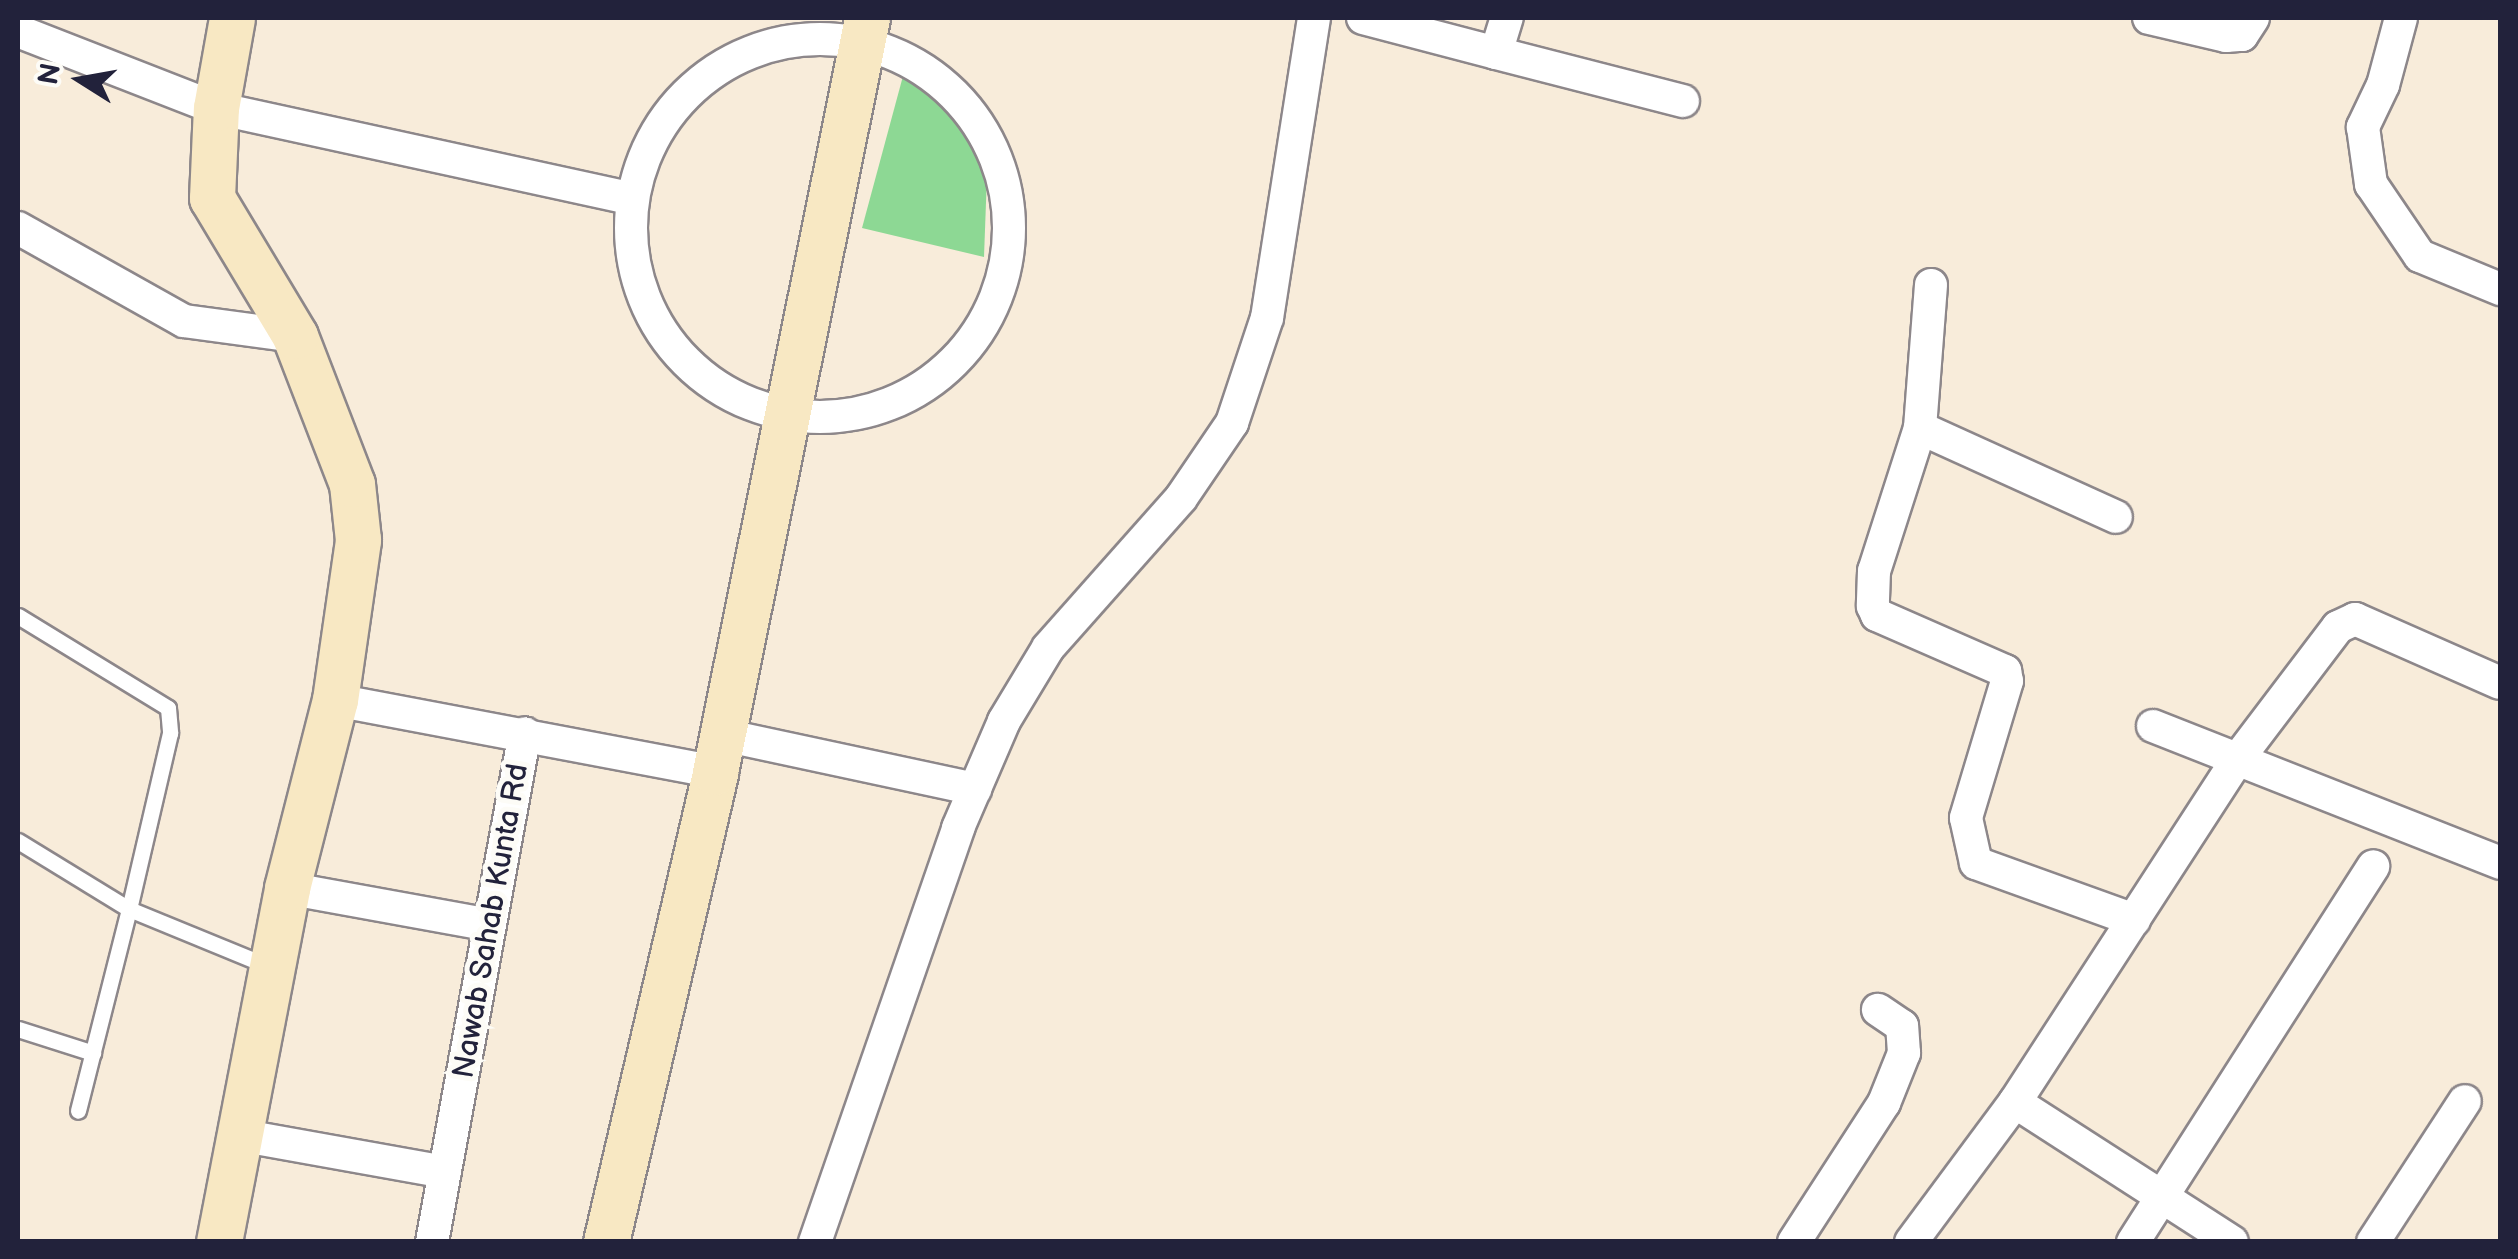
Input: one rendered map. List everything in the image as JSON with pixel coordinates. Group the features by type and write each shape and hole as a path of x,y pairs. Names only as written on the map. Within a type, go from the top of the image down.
{"street":[{"path":"218,1242 287,888 335,700 358,540 354,502 296,336 212,198 216,108 232,18"},
{"path":"815,1242 975,790 1004,721 1048,648 1180,498 1232,423 1268,318 1314,18"},
{"path":"1363,18 1682,102"},
{"path":"1496,54 1507,18"},
{"path":"2149,18 2226,36 2242,35 2253,18"},
{"path":"2400,18 2383,85 2363,127 2371,184 2420,256 2500,289"},
{"path":"606,1242 719,753 864,29"},
{"path":"864,29 922,66 971,110 1002,169 1010,234 996,299 962,355 910,396 848,417 784,415 728,396 682,360 649,313 637,276 632,199 651,139 689,89 727,63 800,37 864,29"},
{"path":"18,31 216,108 632,199"},
{"path":"18,228 184,321 296,336"},
{"path":"1931,285 1920,428 1871,592 1877,615 2004,671 2007,681 1966,818 1969,853 1976,863 2134,920"},
{"path":"1920,428 2116,517"},
{"path":"1912,1242 2015,1102 2237,760 2338,627 2356,618 2500,683"},
{"path":"335,700 525,733"},
{"path":"2153,726 2500,863"},
{"name":"Nawab Sahab Kunta Rd","path":"432,1242 525,733 719,753 975,790"},
{"path":"2133,1242 2373,866"},
{"path":"287,888 490,925"},
{"path":"1794,1242 1884,1103 1904,1053 1902,1026 1878,1010"},
{"path":"2374,1242 2465,1101"},
{"path":"2015,1102 2232,1242"},
{"path":"239,1135 444,1172"}],"lane":[{"path":"18,616 168,708 170,732 78,1111"},
{"path":"18,841 129,909 272,968"},
{"path":"18,1029 93,1053"}],"green space":[{"path":"903,76 948,107 987,175 984,257 862,228"}]}
